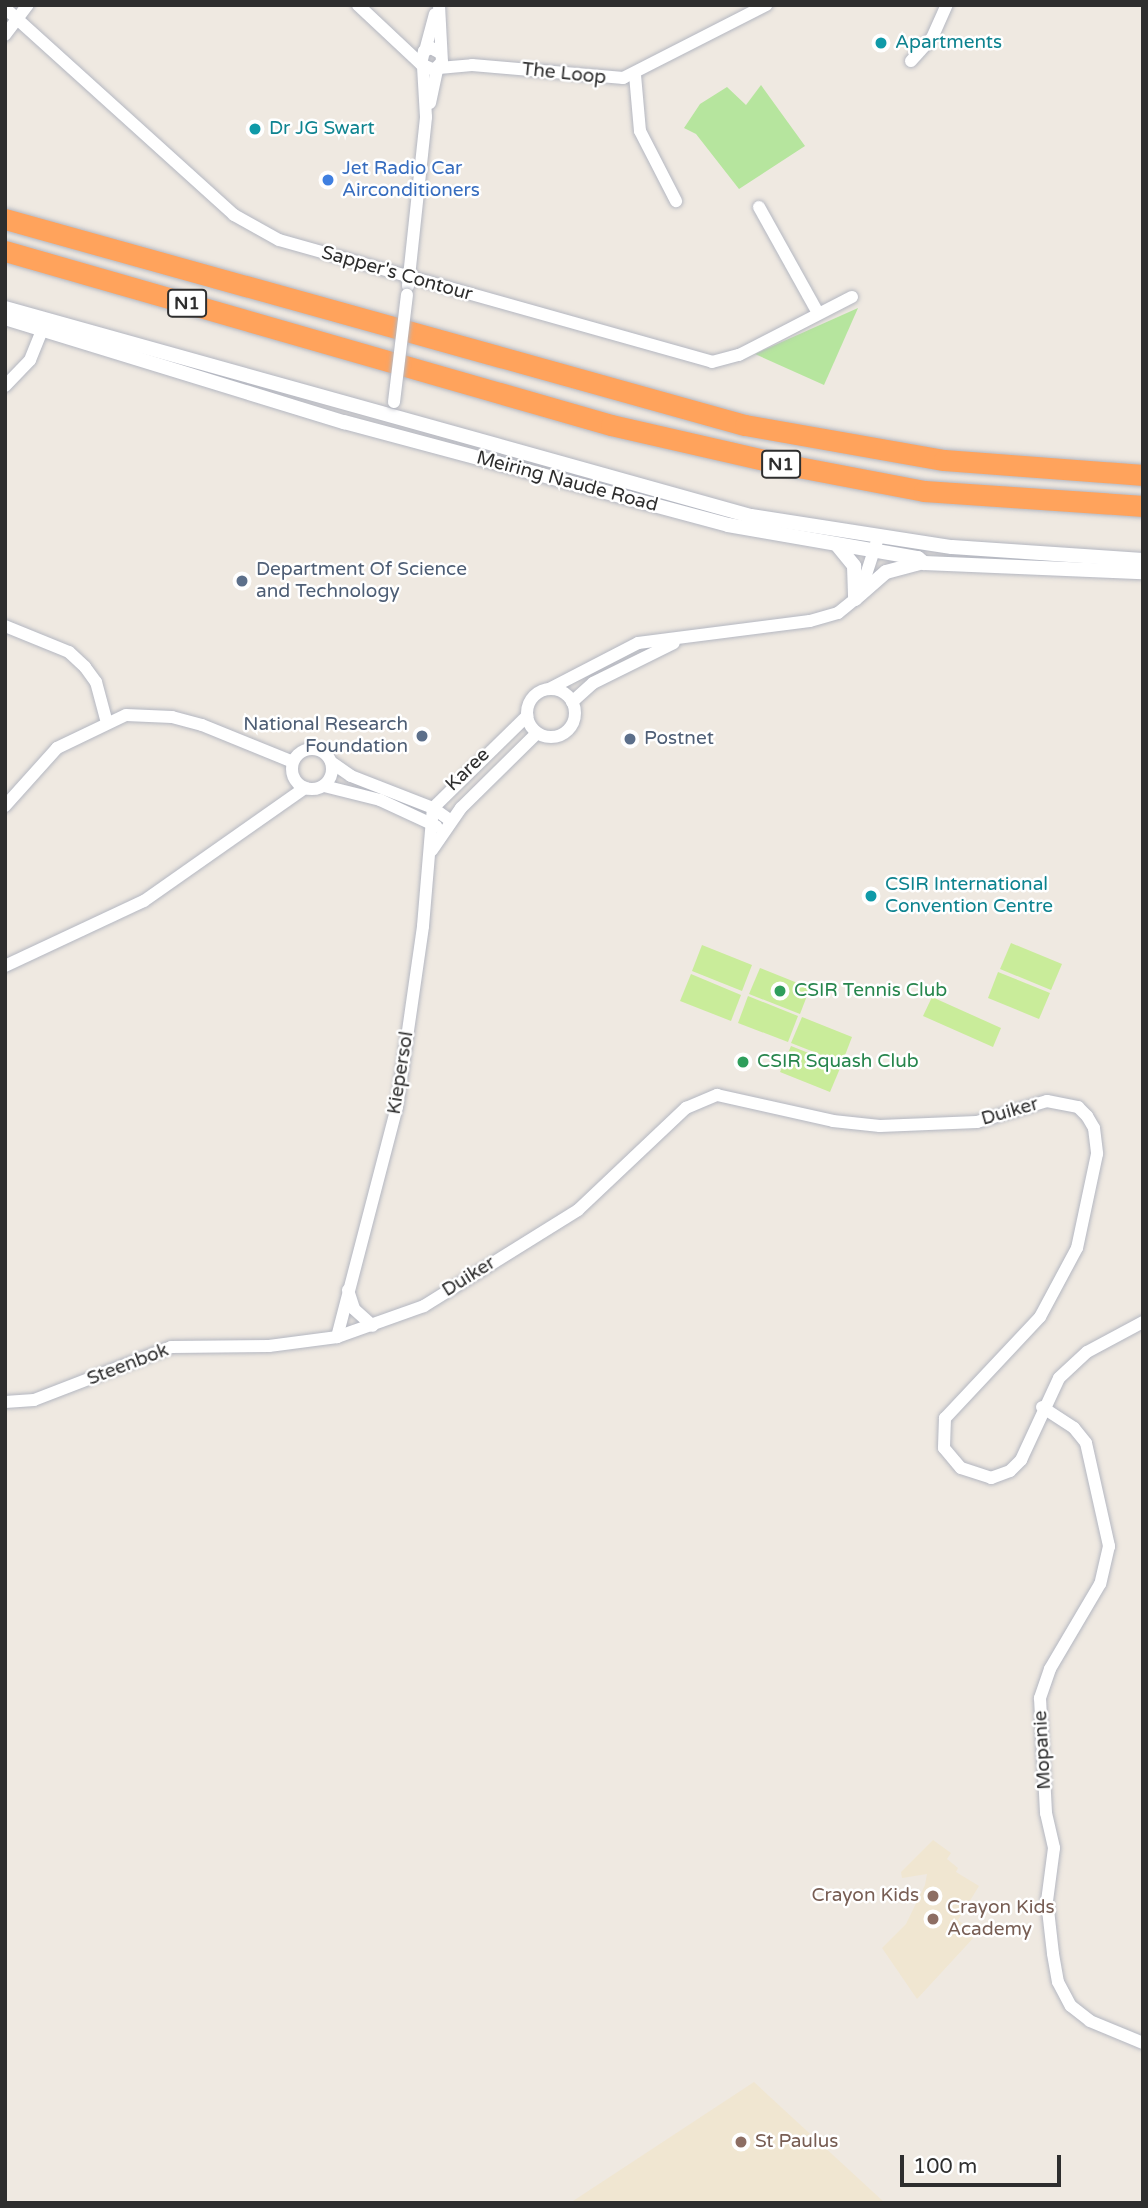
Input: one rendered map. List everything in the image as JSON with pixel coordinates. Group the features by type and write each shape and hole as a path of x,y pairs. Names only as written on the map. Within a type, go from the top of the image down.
{"highway":[{"name":"N1","path":"5,219 745,425 944,460 1143,475"},
{"name":"N1","path":"5,251 611,425 772,462 924,491 1143,506"}],"street":[{"path":"5,35 28,5"},
{"path":"358,5 395,39 423,58 439,61"},
{"path":"426,117 423,58 438,5"},
{"path":"388,435 407,295 426,117 439,61 438,5"},
{"name":"The Loop","path":"439,61 607,79 635,75 765,5"},
{"path":"911,61 932,38 947,5"},
{"name":"Sapper's Contour","path":"5,8 249,227 279,240 712,362 739,355 852,297"},
{"path":"423,58 439,61"},
{"path":"635,75 640,131 676,201"},
{"path":"759,207 818,313"},
{"name":"Meiring Naude Road","path":"5,308 45,324 388,435 729,525 838,546 876,545 1143,560"},
{"name":"Meiring Naude Road","path":"5,318 45,324 393,409 751,516 876,545 918,558 924,563 1143,572"},
{"path":"5,386 30,360 45,324"},
{"path":"855,598 876,545"},
{"path":"838,546 854,566 855,598"},
{"path":"549,689 562,692 572,702 573,722 567,731 552,737 537,733 527,716 530,701 549,689 606,656 638,643 822,619 855,598 886,572 924,563"},
{"path":"5,626 69,652 85,667 96,682 107,723"},
{"path":"572,702 615,671 680,639"},
{"path":"606,656 615,671"},
{"path":"5,806 57,748 126,715 172,717 293,762"},
{"name":"Karee","path":"331,762 380,789 433,808 527,716"},
{"name":"Karee","path":"431,850 447,825 537,733"},
{"path":"293,762 310,749 324,753 331,762 331,775 324,786"},
{"path":"280,808 294,778 293,762"},
{"path":"294,778 305,788"},
{"path":"5,966 144,901 305,788 324,786 369,796 429,823 447,825"},
{"path":"431,850 429,823 433,808"},
{"path":"433,808 447,825"},
{"name":"Kiepersol","path":"337,1337 348,1290 370,1221 397,1107 431,850"},
{"name":"Duiker","path":"337,1337 424,1306 578,1210 686,1108 708,1097 730,1095 833,1121 909,1127 977,1122 1028,1104 1060,1101 1087,1116 1094,1128 1097,1150 1077,1248 1057,1292 1028,1332 948,1413 942,1431 944,1448 968,1471 991,1478 1005,1474 1021,1460 1042,1407 1072,1363 1143,1322"},
{"path":"348,1290 354,1308 373,1326"},
{"name":"Steenbok","path":"5,1402 45,1396 171,1347 269,1346 337,1337"},
{"name":"Mopanie","path":"1042,1407 1074,1428 1086,1443 1109,1546 1100,1584 1050,1669 1040,1698 1046,1813 1054,1848 1047,1901 1053,1954 1058,1982 1071,2006 1090,2021 1143,2043"}],"shaded area":[{"name":"Crayon Kids Academy","path":"933,1840 951,1853 947,1859 958,1868 956,1872 979,1886 958,1920 977,1934 917,1999 882,1948 906,1924 925,1885 927,1874 902,1878 901,1872"},
{"name":"St Paulus","path":"754,2082 885,2203 570,2203"}],"green space":[{"path":"761,85 805,146 739,189 696,134 684,128 700,104 727,87 746,105"},
{"path":"858,308 824,385 755,354"},
{"path":"1011,943 1062,964 1051,990 1000,969"},
{"name":"CSIR Tennis Club","path":"702,945 752,965 742,991 692,971"},
{"name":"CSIR Tennis Club","path":"760,968 810,988 800,1014 749,994"},
{"path":"998,972 1050,993 1039,1019 988,998"},
{"name":"CSIR Tennis Club","path":"691,974 741,995 731,1021 680,1001"},
{"name":"CSIR Tennis Club","path":"748,996 798,1016 788,1042 738,1023"},
{"path":"932,997 1001,1028 993,1047 923,1016"},
{"name":"CSIR Tennis Club","path":"802,1017 852,1037 842,1063 791,1043"},
{"name":"CSIR Tennis Club","path":"791,1046 841,1066 830,1092 780,1072"}],"place":[{"name":"Apartments","path":"881,43"},
{"name":"Dr JG Swart","path":"255,129"},
{"name":"Jet Radio Car Airconditioners","path":"328,180"},
{"name":"Department Of Science and Technology","path":"242,581"},
{"name":"National Research Foundation","path":"422,736"},
{"name":"Postnet","path":"630,739"},
{"name":"CSIR International Convention Centre","path":"871,896"},
{"name":"CSIR Tennis Club","path":"780,991"},
{"name":"CSIR Squash Club","path":"743,1062"},
{"name":"Crayon Kids","path":"933,1896"},
{"name":"Crayon Kids Academy","path":"933,1919"},
{"name":"St Paulus","path":"741,2142"}]}
